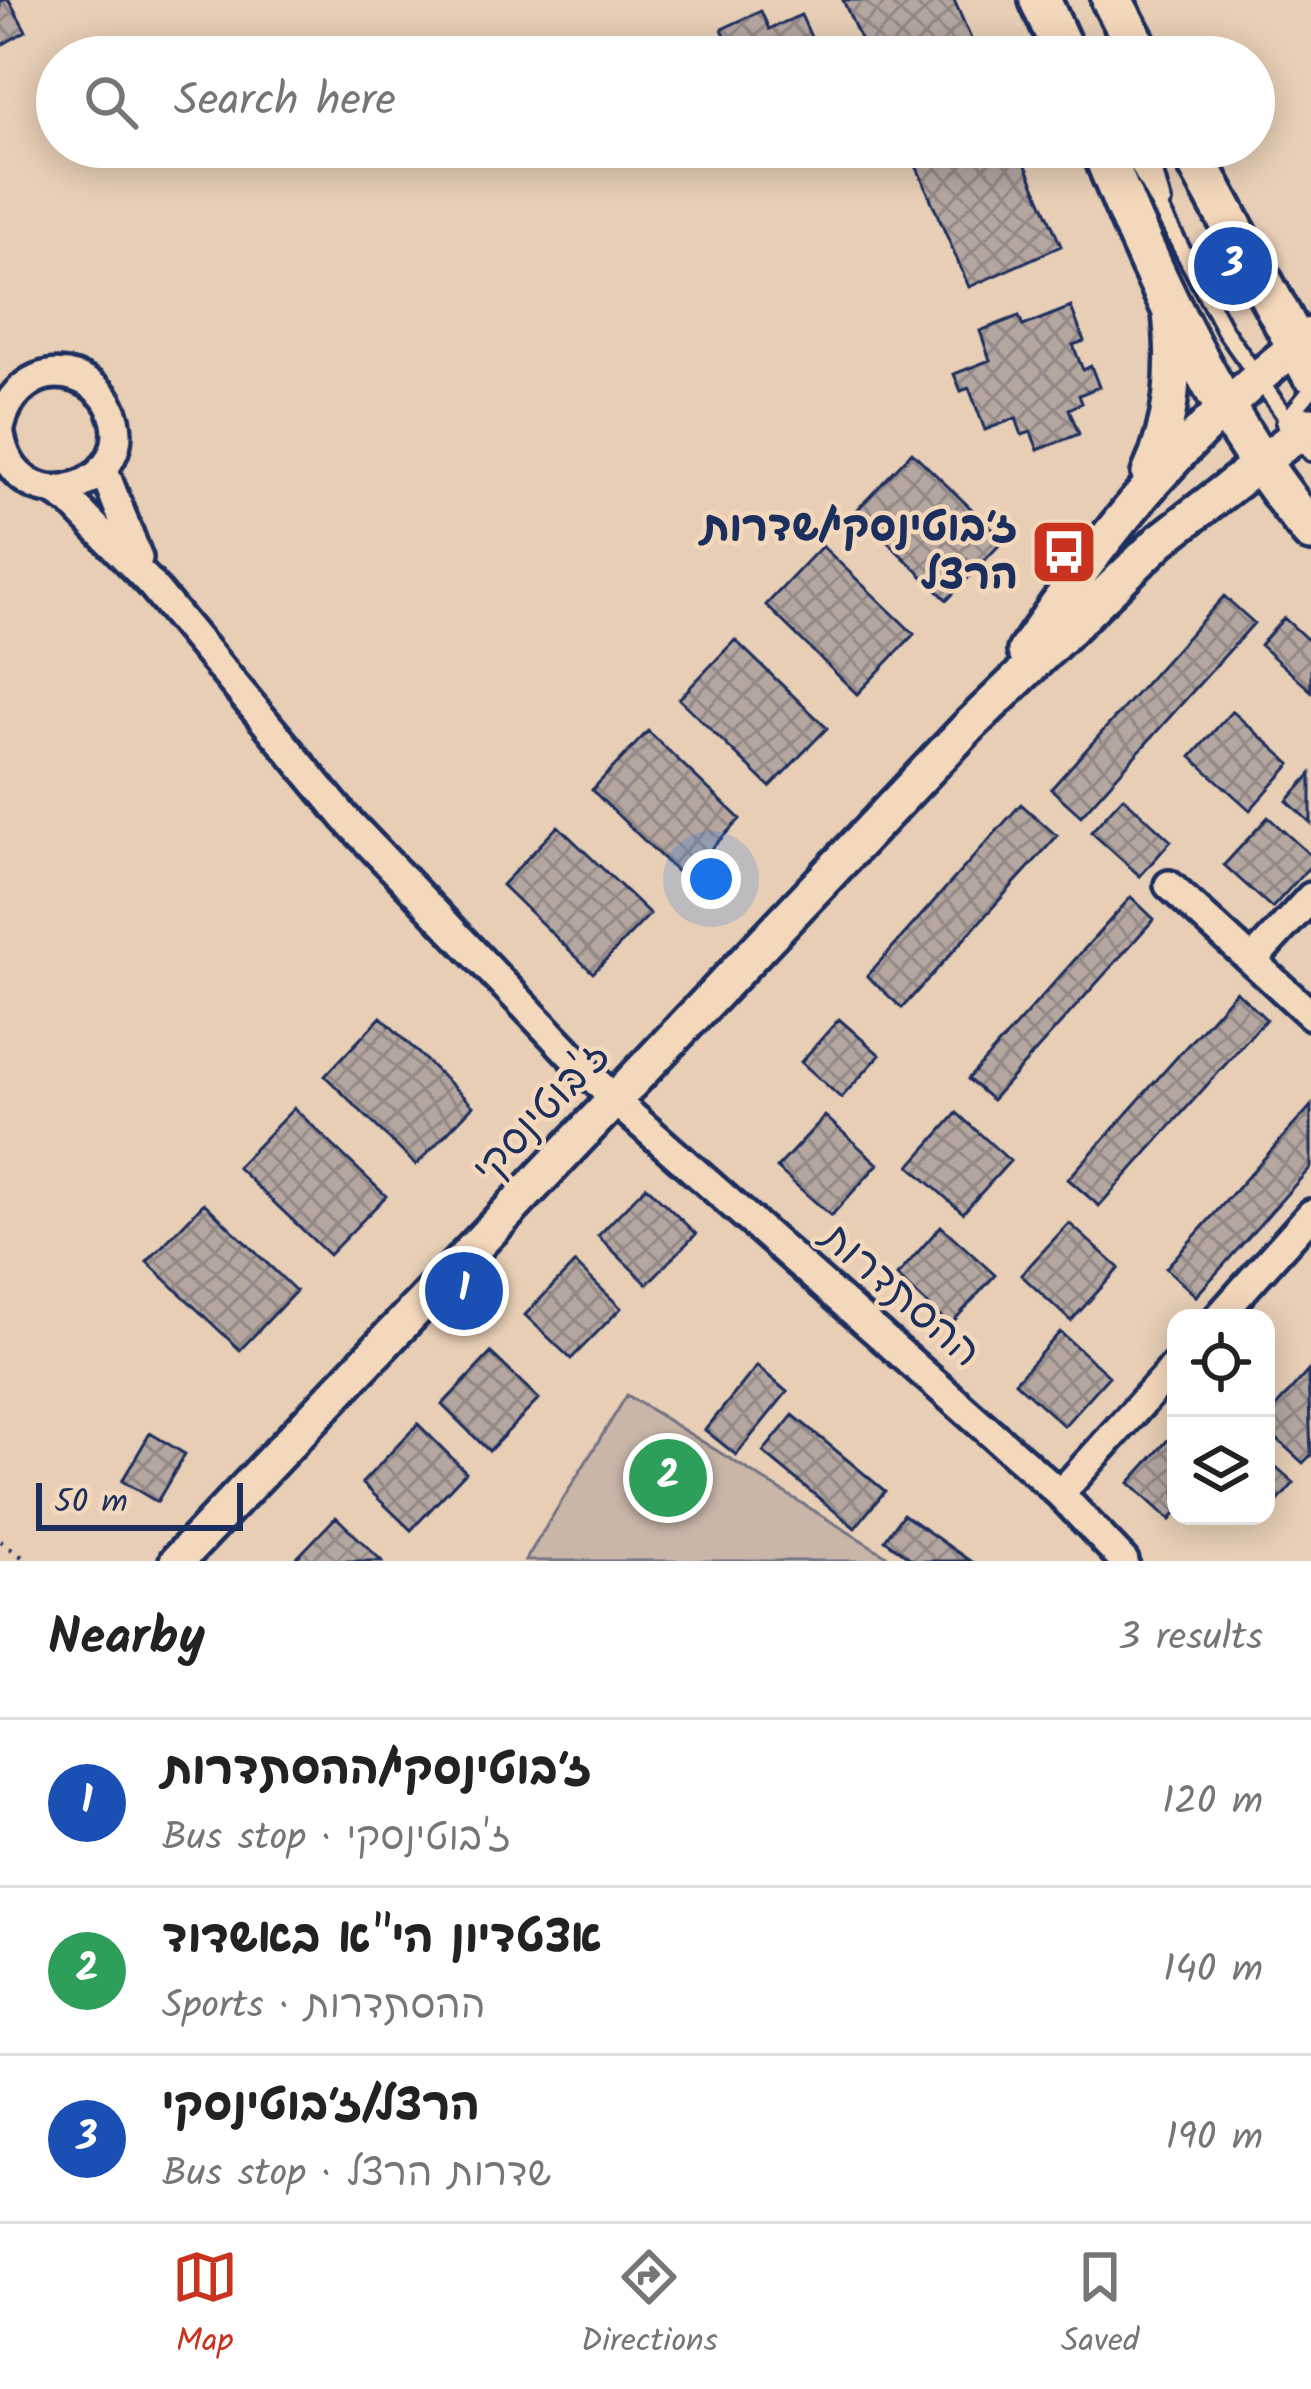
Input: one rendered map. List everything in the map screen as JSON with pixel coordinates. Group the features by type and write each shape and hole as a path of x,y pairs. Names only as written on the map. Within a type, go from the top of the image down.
{"main road":[{"path":"1041,0 1057,36"},
{"path":"1108,0 1129,36"},
{"path":"1109,168 1170,305 1261,462 1311,531"},
{"path":"1201,168 1306,351"}],"street":[{"path":"1139,494 1154,463 1173,388 1170,305"},
{"name":"ז'בוטינסקי","path":"970,725 1081,567 1139,494 1256,378 1306,351"},
{"path":"53,490 81,485 104,469 116,442 105,398 80,379 55,374 24,386 11,397 0,431 3,451 27,482 71,502 150,583"},
{"name":"ז'בוטינסקי","path":"178,1561 970,725 1145,555 1301,433"},
{"path":"104,469 121,522 150,583"},
{"name":"ההסתדרות","path":"150,583 372,848 615,1101 1060,1494 1124,1561"},
{"path":"1169,885 1311,1015"},
{"path":"1252,962 1311,897"},
{"path":"1226,1309 1311,1214"},
{"path":"1060,1494 1167,1375"}],"lane":[{"path":"1041,0 1065,36"},
{"path":"1108,0 1117,36"},
{"path":"1140,168 1225,331 1301,433"},
{"path":"1154,168 1171,230"},
{"path":"1301,433 1311,391"}],"path":[{"path":"0,1541 28,1561"}],"shaded area":[{"path":"627,1395 895,1561 525,1561"}],"building":[{"path":"0,0 9,0 26,31 0,46"},
{"path":"843,0 954,0 970,36 859,36"},
{"path":"761,11 769,29 801,15 810,36 725,36 722,29"},
{"path":"917,168 1027,168 1061,246 969,287"},
{"path":"1071,307 1084,341 1073,345 1083,370 1091,366 1099,387 1079,395 1082,403 1069,409 1079,434 1038,450 1031,432 1022,435 1016,418 985,430 969,388 961,391 954,374 990,360 980,331 1019,316 1023,326"},
{"path":"912,452 1004,540 947,600 856,511"},
{"path":"822,546 914,634 857,694 766,605"},
{"path":"1224,596 1254,623 1081,816 1051,789"},
{"path":"1284,618 1311,643 1311,691 1260,645"},
{"path":"735,640 827,728 770,787 679,699"},
{"path":"1232,711 1291,764 1250,810 1191,757"},
{"path":"648,731 740,819 683,878 592,790"},
{"path":"1311,774 1311,823 1287,801"},
{"path":"1123,797 1171,841 1140,876 1091,832"},
{"path":"1021,804 1057,836 902,1008 867,976"},
{"path":"1268,817 1311,856 1311,865 1272,908 1224,865"},
{"path":"558,826 650,914 593,973 502,885"},
{"path":"1131,897 1154,919 992,1100 968,1079"},
{"path":"1236,991 1266,1019 1099,1206 1068,1179"},
{"path":"381,1017 473,1106 416,1165 325,1076"},
{"path":"839,1019 880,1055 841,1098 801,1062"},
{"path":"1311,1106 1311,1167 1196,1296 1166,1268"},
{"path":"294,1108 386,1196 329,1255 237,1167"},
{"path":"957,1113 1010,1161 963,1213 910,1166"},
{"path":"825,1116 878,1164 831,1216 777,1168"},
{"path":"646,1186 696,1234 647,1284 598,1236"},
{"path":"204,1203 296,1291 240,1350 147,1262"},
{"path":"1069,1223 1119,1268 1071,1321 1021,1275"},
{"path":"941,1226 995,1275 950,1325 897,1276"},
{"path":"575,1263 621,1308 571,1359 525,1315"},
{"path":"1060,1332 1109,1376 1064,1426 1015,1382"},
{"path":"491,1353 539,1399 489,1451 442,1405"},
{"path":"757,1366 787,1392 736,1455 705,1430"},
{"path":"1308,1371 1311,1455 1303,1463 1275,1437 1275,1408"},
{"path":"793,1415 885,1491 855,1528 763,1452"},
{"path":"418,1424 466,1472 411,1530 362,1483"},
{"path":"150,1433 185,1454 157,1502 122,1481"},
{"path":"1167,1441 1167,1517 1129,1483"},
{"path":"1275,1466 1294,1483 1275,1505"},
{"path":"903,1514 970,1561 914,1561 885,1540"},
{"path":"336,1517 382,1561 294,1561"}],"place":[{"name":"הרצל/ז׳בוטינסקי","path":"1233,266"},
{"name":"ז׳בוטינסקי/שדרות הרצל","path":"1064,552"},
{"name":"ז׳בוטינסקי/ההסתדרות","path":"464,1291"},
{"name":"אצטדיון הי\"א באשדוד","path":"668,1478"}]}
